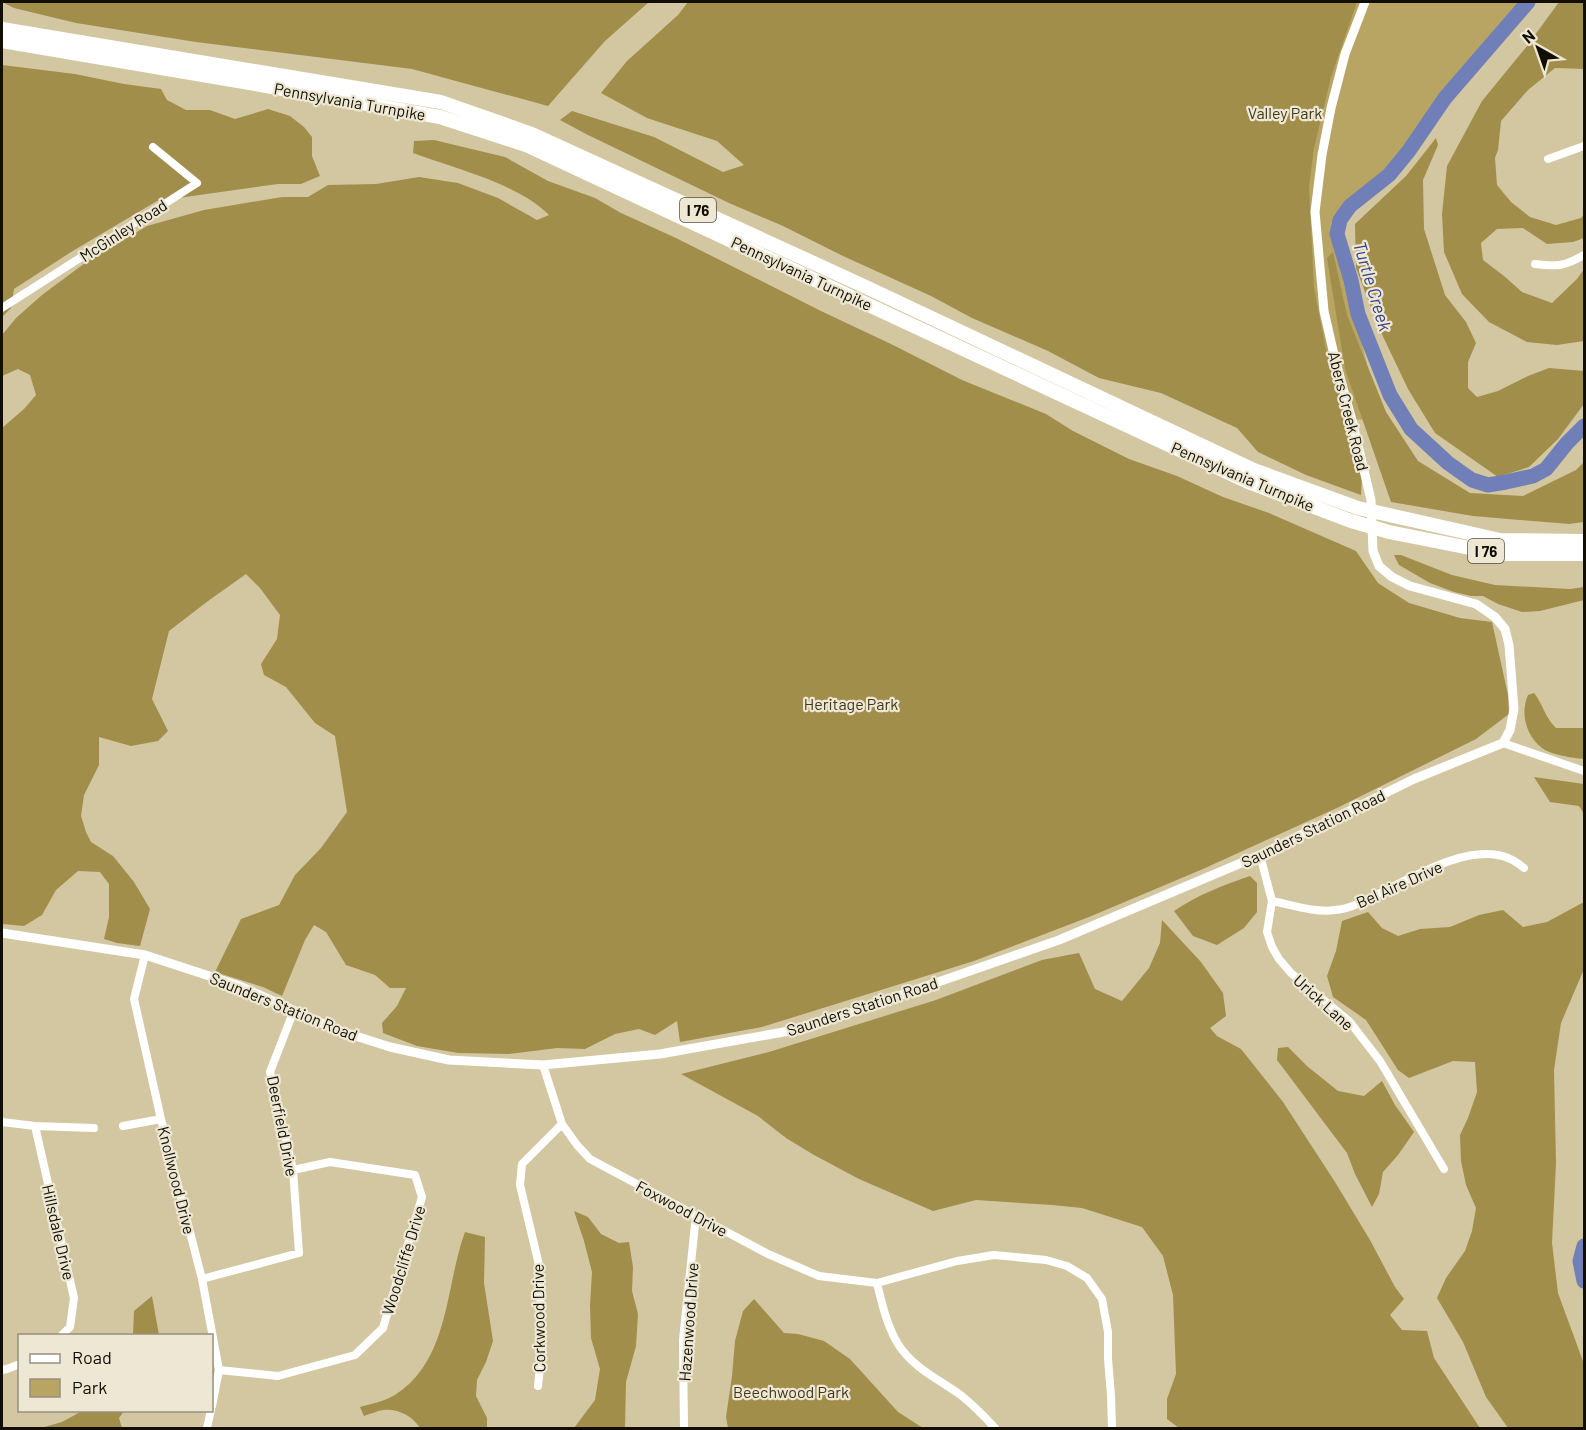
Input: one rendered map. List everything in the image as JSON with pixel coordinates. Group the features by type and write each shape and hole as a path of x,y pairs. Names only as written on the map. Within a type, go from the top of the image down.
{"highway":[{"name":"Pennsylvania Turnpike","path":"2,28 441,102 520,130 866,287 1254,470 1358,508 1500,540 1584,541"},
{"name":"Pennsylvania Turnpike","path":"2,41 440,117 526,145 1248,482 1351,521 1389,532 1500,554 1584,554"}],"street":[{"name":"Abers Creek Road","path":"1365,2 1345,54 1322,155 1315,212 1324,311 1371,500 1373,551 1379,566 1392,577 1410,586 1476,604 1495,617 1504,629 1509,645 1514,709 1510,730 1503,743"},
{"path":"1548,159 1584,146"},
{"name":"McGinley Road","path":"2,308 197,183 153,147"},
{"path":"1535,264 1561,266 1584,255"},
{"path":"1503,743 1584,771"},
{"name":"Saunders Station Road","path":"2,933 145,955 240,986 337,1030 390,1047 449,1060 543,1065 660,1054 806,1028 1059,940 1260,855 1414,779 1503,743"},
{"name":"Bel Aire Drive","path":"1272,901 1318,910 1335,910 1354,905 1456,859 1482,854 1509,858 1524,867"},
{"name":"Urick Lane","path":"1260,855 1272,901 1266,932 1279,960 1291,974 1349,1021 1380,1061 1444,1170"},
{"name":"Knollwood Drive","path":"145,955 134,999 161,1119 202,1279 212,1334"},
{"name":"Deerfield Drive","path":"202,1279 299,1253 293,1170 270,1072 294,1010"},
{"name":"Foxwood Drive","path":"543,1065 562,1124 590,1159 768,1254 819,1276 877,1283 957,1261 994,1256 1046,1260 1067,1266 1087,1278 1102,1299 1107,1332 1112,1428"},
{"path":"123,1126 161,1119"},
{"path":"2,1122 35,1126 94,1128"},
{"name":"Corkwood Drive","path":"538,1386 542,1348 538,1265 520,1185 520,1175 522,1164 562,1124"},
{"name":"Hillsdale Drive","path":"35,1126 74,1298 70,1327 62,1334"},
{"name":"Woodcliffe Drive","path":"219,1370 279,1376 355,1355 383,1328 423,1197 415,1175 330,1162 293,1170"},
{"name":"Hazenwood Drive","path":"684,1428 683,1340 696,1215"},
{"path":"877,1283 886,1317 899,1345 917,1365 961,1396 995,1428"},
{"name":"Knollwood Drive","path":"213,1338 219,1370 213,1398"},
{"path":"2,1370 18,1365"},
{"name":"Knollwood Drive","path":"207,1428 210,1412"}],"green space":[{"path":"2,2 649,2 605,41 548,106 412,69 196,42 76,23 14,8"},
{"name":"Valley Park","path":"688,2 1357,2 1331,77 1314,148 1309,187 1314,288 1326,349 1362,475 1361,495 1306,475 1258,452 1237,428 1161,393 1099,378 1048,351 972,318 931,296 729,203 560,120 572,111 654,137 723,172 744,165 717,141 647,118 601,93 627,61 678,15"},
{"name":"Valley Park","path":"1209,2 1522,2 1441,97 1405,150 1331,223 1381,419 1345,420"},
{"path":"1559,2 1584,2 1584,69 1555,68 1528,90 1501,121 1495,158 1497,185 1511,202 1530,217 1556,225 1581,218 1584,214 1584,238 1573,242 1547,244 1523,228 1497,229 1481,243 1483,260 1522,292 1552,303 1584,269 1584,341 1557,345 1527,342 1489,322 1462,294 1444,252 1442,214 1447,166 1482,101"},
{"path":"2,65 75,74 161,89 167,100 186,110 210,110 235,119 268,109 290,116 312,137 312,156 320,176 301,184 278,184 157,201 14,289 11,308 2,317"},
{"path":"1436,138 1438,145 1423,180 1424,229 1445,295 1466,322 1476,343 1468,362 1468,388 1477,397 1498,391 1549,368 1584,371 1584,404 1558,439 1529,467 1498,477 1435,433 1408,389 1378,326 1356,268 1355,224 1406,176"},
{"name":"Heritage Park","path":"434,140 505,157 548,181 595,198 621,213 962,380 1046,414 1073,431 1129,459 1269,513 1356,551 1378,583 1409,603 1460,618 1492,622 1508,695 1509,714 1476,739 1339,807 1203,869 1089,917 974,961 762,1027 680,1042 677,1021 655,1035 639,1029 615,1034 585,1049 557,1048 509,1054 458,1053 417,1046 383,1033 382,1023 397,1006 406,988 390,988 375,975 346,965 326,932 314,925 305,940 282,996 263,987 215,972 241,919 279,905 295,875 321,848 347,812 335,736 315,723 286,687 264,675 261,664 277,639 280,615 260,588 246,574 169,631 152,699 168,731 158,741 131,746 99,737 99,765 84,795 81,816 91,842 113,856 134,882 150,909 140,946 104,939 109,917 109,884 100,872 78,871 56,890 42,915 24,926 2,924 2,428 36,395 30,375 18,369 2,376 2,335 16,318 42,295 85,263 147,226 204,210 282,197 308,197 328,185 376,184 419,177 458,183 498,198 537,220 549,215 536,204 503,186 413,153 414,141"},
{"path":"1333,252 1347,315 1386,412 1418,461 1470,493 1523,496 1576,470 1584,462 1584,522 1569,524 1473,516 1391,502 1345,369 1327,258"},
{"path":"1394,555 1401,555 1452,575 1495,585 1570,589 1584,587 1584,600 1540,611 1522,612 1483,596 1454,592 1430,583 1399,565"},
{"path":"1534,693 1556,728 1584,728 1584,759 1551,753 1536,743 1528,731 1525,717 1528,695"},
{"path":"1534,777 1584,784 1584,814 1579,806 1550,802"},
{"path":"1250,876 1257,883 1257,912 1244,928 1217,945 1193,936 1174,911 1211,891"},
{"path":"1584,902 1584,969 1561,1023 1554,1070 1556,1163 1552,1243 1558,1293 1584,1364 1584,1428 1508,1428 1486,1397 1463,1342 1437,1298 1446,1278 1465,1251 1472,1231 1476,1208 1466,1185 1461,1161 1460,1135 1477,1092 1475,1062 1453,1061 1409,1078 1398,1070 1366,1020 1333,997 1327,976 1336,951 1342,921 1368,912 1382,928 1398,936 1420,929 1450,927 1479,915 1503,910 1523,927 1547,922"},
{"path":"1162,920 1201,962 1223,993 1226,1016 1210,1028 1217,1036 1241,1049 1283,1102 1335,1182 1404,1299 1390,1315 1402,1330 1427,1331 1434,1358 1480,1428 1179,1428 1167,1419 1167,1399 1176,1374 1173,1295 1163,1256 1142,1227 1082,1208 1052,1205 976,1200 933,1211 859,1179 814,1155 786,1138 758,1116 681,1074 769,1052 936,1000 1042,960 1079,953 1095,989 1122,1001 1149,968 1160,943"},
{"path":"1288,1047 1338,1091 1364,1096 1382,1081 1414,1132 1383,1172 1379,1194 1372,1207 1347,1153 1277,1060 1278,1048"},
{"path":"574,1211 588,1217 601,1234 619,1243 629,1242 633,1267 632,1291 638,1314 636,1346 626,1382 625,1428 574,1428 595,1400 600,1369 591,1338 592,1272"},
{"path":"465,1232 485,1237 484,1283 493,1341 477,1380 476,1396 487,1418 487,1428 420,1428 409,1417 388,1410 364,1416 360,1407 395,1395 413,1380 426,1362 443,1321"},
{"path":"152,1296 159,1334 133,1334 134,1311"},
{"name":"Beechwood Park","path":"754,1299 784,1333 824,1341 850,1359 898,1412 923,1428 728,1428 726,1417 735,1341 743,1311"},
{"path":"80,1412 123,1412 119,1418 122,1428 41,1428 62,1422"}],"waterway":[{"name":"Turtle Creek","path":"1528,2 1445,98 1408,152 1389,175 1350,206 1340,220 1337,234 1351,280 1358,314 1390,395 1411,429 1448,463 1472,480 1488,485 1533,476 1546,469 1584,426"},
{"name":"Turtle Creek","path":"1584,1246 1580,1261 1584,1281"}]}
